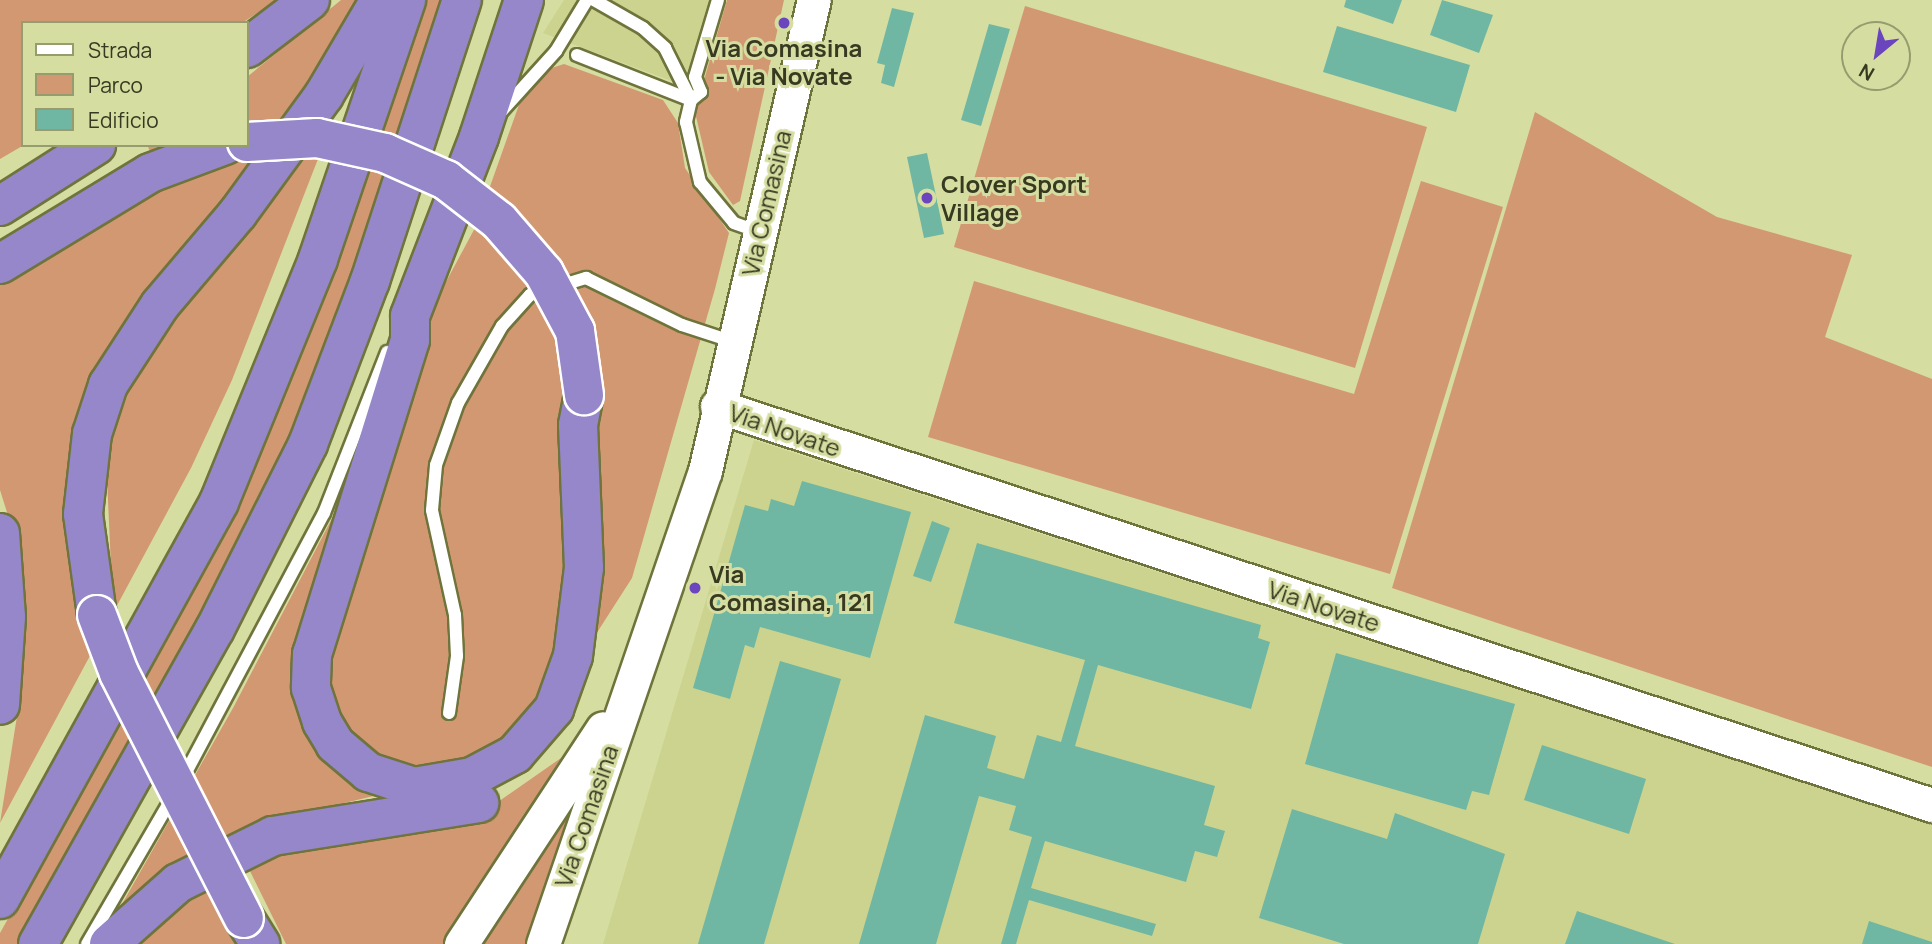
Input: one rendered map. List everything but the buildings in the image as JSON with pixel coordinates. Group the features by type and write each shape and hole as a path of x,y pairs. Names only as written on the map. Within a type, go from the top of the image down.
{"highway":[{"path":"248,47 310,0"},
{"path":"252,931 119,673 97,615 83,514 92,434 108,385 160,305 238,213 324,95 380,0"},
{"path":"0,899 219,502 318,259 406,0"},
{"path":"38,944 215,629 308,444 370,281 462,0"},
{"path":"509,45 514,0"},
{"path":"524,0 479,137 410,316 410,340 311,665 313,700 328,734 356,764 379,777 427,786 488,771 526,745 560,698 573,656 584,568 578,425 584,395"},
{"path":"109,944 178,883 247,847 305,828 484,802 551,751 576,705 602,559 598,448 584,395 575,331 544,273 499,222 446,180 385,153 317,138 248,142"},
{"path":"0,206 93,147"},
{"path":"0,264 150,173 220,147"},
{"path":"0,533 6,617 0,705"}],"street":[{"name":"Via Comasina","path":"542,944 630,688 653,613 676,508 694,449 717,406 814,0"},
{"name":"Via Novate","path":"717,406 1932,805"},
{"name":"Via Comasina","path":"567,944 592,862 630,688"},
{"path":"461,944 630,688"}],"lane":[{"path":"479,137 555,51 587,0"},
{"path":"594,0 643,28 665,48 691,100"},
{"path":"718,0 695,77 701,92 691,100 686,122 700,182 734,223 760,233"},
{"path":"577,55 691,100"},
{"path":"449,713 456,629 432,510 436,465 458,403 502,326 530,295 586,278 682,326 734,342"},
{"path":"88,944 286,590 324,513 394,335 410,316"}],"shaded area":[{"path":"564,0 727,0 701,92 543,33"},
{"path":"754,440 1932,825 1932,944 603,944"}],"green space":[{"path":"0,0 277,0 245,21 21,21 21,147 0,159"},
{"path":"341,0 364,0 340,45 112,353 88,593 111,567 106,456 143,350 339,105 232,380 191,468 0,823 21,691 22,560 0,490 0,285 166,183 148,147 248,147 248,76"},
{"path":"424,0 449,0 330,352 229,570 22,944 0,944 0,933 165,640 262,448 337,259"},
{"path":"727,0 784,0 740,201 733,205 709,172 695,112"},
{"path":"1025,6 1427,127 1355,368 954,247"},
{"path":"564,64 663,100 678,123 685,168 729,233 632,578 548,709 528,733 439,774 394,766 351,737 334,711 326,661 432,308 476,226 526,85 539,72"},
{"path":"1535,112 1717,217 1852,255 1825,337 1932,379 1932,767 1392,588"},
{"path":"1421,181 1503,207 1390,574 928,437 974,281 1354,394"},
{"path":"339,505 299,687 386,793 245,827 199,851 117,913 233,708"},
{"path":"561,758 444,944 286,944 245,861 495,804"},
{"path":"585,783 528,944 476,944"},
{"path":"217,867 258,944 119,944"}],"place":[{"name":"Via Comasina - Via Novate","path":"784,23"},
{"name":"Clover Sport Village","path":"927,198"},
{"name":"Via Comasina, 121","path":"695,588"}]}
